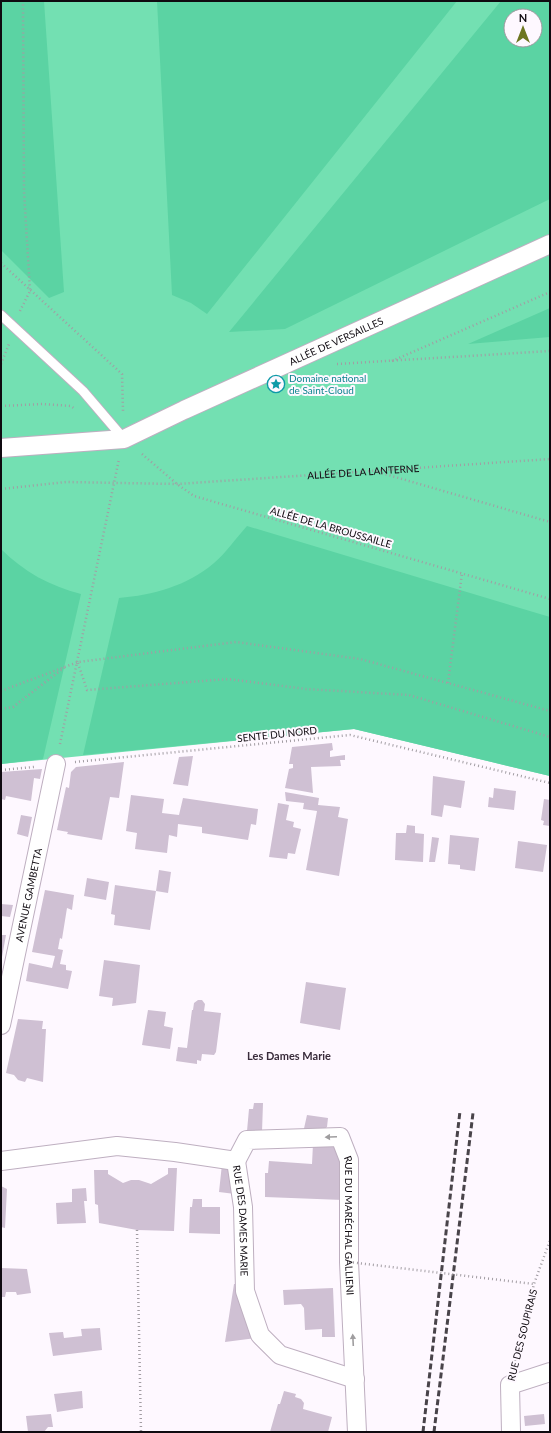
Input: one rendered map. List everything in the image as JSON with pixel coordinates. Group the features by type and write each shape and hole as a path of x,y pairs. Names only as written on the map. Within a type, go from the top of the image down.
{"street":[{"name":"ALLÉE DE VERSAILLES","path":"124,439 184,410 550,244"},
{"path":"1,448 124,439"},
{"name":"AVENUE GAMBETTA","path":"1,1025 56,764"},
{"name":"RUE DU MARÉCHAL GALLIENI","path":"236,1161 247,1140 340,1137 349,1160 349,1262 357,1432"},
{"name":"RUE DES DAMES MARIE","path":"1,1161 117,1146 175,1152 236,1161 243,1208 245,1291 260,1334 280,1355 355,1379"},
{"path":"510,1385 550,1372"},
{"name":"RUE DES SOUPIRAIS","path":"510,1385 511,1432"}],"lane":[{"path":"1,315 83,391 124,439"}],"path":[{"path":"12,326 30,291 24,192 23,1"},
{"path":"1,263 122,374 124,439 56,764"},
{"path":"390,362 550,292"},
{"path":"298,359 338,365 550,351"},
{"path":"1,406 43,404 71,406 78,410"},
{"name":"ALLÉE DE LA BROUSSAILLE","path":"124,439 176,484 194,496 550,599"},
{"name":"ALLÉE DE LA LANTERNE","path":"1,489 66,482 176,484 376,472 550,459"},
{"path":"376,472 550,522"},
{"path":"448,683 462,573"},
{"path":"1,691 78,662 236,642 360,659 550,711"},
{"path":"78,662 86,690 228,679 306,689 409,695 550,737"},
{"path":"1,709 13,707 68,665"},
{"name":"SENTE DU NORD","path":"1,770 350,735 550,783"},
{"path":"137,1230 141,1432"},
{"name":"RUE DES SOUPIRAIS","path":"510,1385 534,1284 550,1240"},
{"path":"349,1262 534,1284"}],"green space":[{"name":"Domaine national de Saint-Cloud","path":"1,1 550,1 550,776 354,729 1,764"},
{"path":"1,1 44,1 64,292 49,298 1,250"},
{"path":"157,1 457,1 207,314 191,303 172,295"},
{"path":"501,1 550,1 550,199 285,329 229,332"},
{"path":"550,308 550,337 468,344"},
{"path":"247,526 550,617 550,776 354,729 83,755 119,598 157,592 193,578 214,563"},
{"path":"1,549 19,565 38,577 59,587 81,594 43,759 1,764"}],"building":[{"path":"332,743 333,750 330,751 330,757 345,755 345,760 340,760 341,766 311,767 313,793 285,788 289,769 293,768 293,764 289,764 292,747"},
{"path":"193,756 188,786 173,784 179,757"},
{"path":"124,762 119,798 110,797 102,840 67,834 68,832 57,830 66,787 69,788 71,772 76,767"},
{"path":"42,769 40,779 34,778 31,801 6,796 5,800 1,799 1,772"},
{"path":"433,776 465,781 461,808 444,805 442,817 431,815"},
{"path":"494,788 516,791 514,810 488,807 489,797 493,798"},
{"path":"285,792 319,798 318,805 340,807 338,817 348,819 339,876 306,870 317,811 303,809 304,803 286,801"},
{"path":"131,795 164,799 162,813 179,815 183,798 258,809 256,825 251,824 248,840 202,833 202,827 178,824 177,837 169,835 167,853 135,849 137,833 126,831"},
{"path":"544,799 550,800 550,826 543,825 544,821 541,820"},
{"path":"278,803 289,805 286,820 294,822 293,827 301,829 295,854 288,853 287,859 269,857"},
{"path":"21,815 32,817 28,837 17,834"},
{"path":"407,825 415,826 415,833 424,834 423,862 395,860 396,833 406,833"},
{"path":"450,835 479,838 475,871 460,869 460,865 448,864"},
{"path":"432,837 439,838 435,862 429,862"},
{"path":"518,841 547,845 543,872 515,868"},
{"path":"159,870 171,872 168,893 156,891"},
{"path":"87,878 109,882 106,900 84,896"},
{"path":"115,885 156,891 150,930 114,925 115,915 111,914"},
{"path":"45,890 74,895 72,910 67,908 62,939 60,938 58,949 63,950 60,964 66,965 66,970 72,971 68,989 26,981 29,963 52,968 55,956 32,952"},
{"path":"1,904 13,905 10,917 1,916"},
{"path":"1,935 6,935 2,957 1,957"},
{"path":"104,960 140,965 136,1003 112,1006 113,998 99,996"},
{"path":"306,982 346,988 340,1030 300,1023"},
{"path":"198,1000 202,1000 205,1004 204,1011 221,1013 216,1052 214,1055 202,1054 201,1061 197,1060 197,1064 176,1061 178,1047 187,1048 192,1010 194,1003"},
{"path":"148,1010 166,1012 164,1026 173,1028 170,1049 142,1045"},
{"path":"18,1019 43,1021 42,1029 46,1029 43,1082 27,1078 25,1082 18,1080 14,1075 6,1073"},
{"path":"254,1103 263,1103 262,1132 247,1131 249,1109 253,1109"},
{"path":"307,1115 328,1118 327,1127 318,1133 303,1133"},
{"path":"313,1144 337,1144 340,1148 343,1200 265,1197 265,1173 268,1173 269,1161 312,1164"},
{"path":"222,1164 234,1175 235,1194 219,1192"},
{"path":"168,1168 177,1168 174,1231 137,1230 99,1223 98,1205 95,1204 94,1170 108,1170 108,1174 123,1183 131,1180 139,1180 151,1184 168,1174"},
{"path":"1,1186 7,1189 5,1228 1,1227"},
{"path":"86,1188 87,1201 84,1201 86,1223 57,1224 56,1203 72,1202 72,1189"},
{"path":"193,1199 202,1199 202,1207 220,1207 220,1234 189,1233 190,1207 192,1207"},
{"path":"1,1268 27,1269 31,1293 17,1295 16,1292 6,1292 5,1297 1,1297"},
{"path":"234,1284 237,1284 256,1338 225,1342"},
{"path":"333,1288 335,1337 322,1337 322,1329 305,1330 304,1308 301,1304 284,1305 283,1290"},
{"path":"100,1328 102,1350 53,1356 49,1333 63,1332 64,1338 82,1336 81,1329"},
{"path":"82,1391 83,1408 57,1412 54,1394"},
{"path":"284,1391 296,1394 295,1397 301,1399 304,1403 303,1409 332,1417 328,1432 270,1432 278,1404 280,1404"},
{"path":"51,1414 53,1427 48,1427 44,1432 28,1432 26,1416"},
{"path":"544,1414 545,1424 525,1426 524,1416"}],"railway":[{"path":"423,1432 460,1111"},
{"path":"434,1432 473,1113"}],"place":[{"name":"Domaine national de Saint-Cloud","path":"276,384"}],"district":[{"name":"Les Dames Marie","path":"289,1056"}]}
